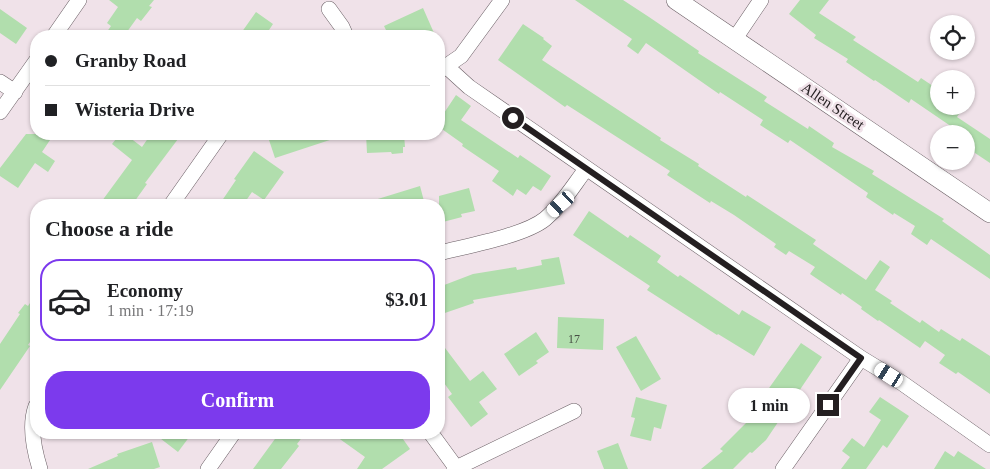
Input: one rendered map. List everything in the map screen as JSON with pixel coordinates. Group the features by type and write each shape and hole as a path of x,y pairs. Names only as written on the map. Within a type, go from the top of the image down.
{"street":[{"path":"58,30 79,0"},
{"path":"445,68 461,56 502,0"},
{"name":"Allen Street","path":"676,0 990,212"},
{"path":"734,40 761,0"},
{"path":"330,9 343,30"},
{"path":"0,112 30,69"},
{"path":"445,71 990,445"},
{"path":"0,82 14,92"},
{"path":"174,199 217,140"},
{"path":"445,251 518,232 543,220 561,204 586,168"},
{"path":"784,469 861,358"},
{"path":"435,439 456,469 574,410"},
{"path":"34,439 40,469"},
{"path":"208,469 229,439"}],"building":[{"path":"109,0 154,0 149,6 152,7 141,21 137,18 128,30 108,30 111,26 107,23 118,7"},
{"path":"575,0 623,0 649,17 699,51 698,53 767,97 764,101 808,129 809,126 834,143 832,147 874,171 872,174 944,219 942,221 990,255 990,279 931,239 927,245 911,234 915,226 894,213 893,215 866,197 868,193 790,140 788,143 760,125 763,120 720,92 719,94 646,43 638,54 627,46 632,39"},
{"path":"800,0 829,0 819,13 856,37 853,40 918,82 921,78 930,84 930,112 911,99 909,103 846,62 848,59 814,38 816,35 789,14"},
{"path":"423,8 433,30 386,30 384,26"},
{"path":"0,9 27,28 16,44 0,33"},
{"path":"256,12 273,24 269,30 243,30"},
{"path":"523,24 544,38 552,46 542,60 661,138 660,140 699,164 698,166 816,240 813,244 866,280 880,260 890,267 875,290 892,301 890,303 920,323 922,320 939,332 941,329 960,341 962,338 990,356 990,394 958,372 956,374 939,363 945,355 925,341 920,348 878,321 842,293 841,295 810,274 815,267 789,251 786,255 774,247 776,244 734,215 711,201 710,203 667,175 670,171 567,105 565,107 498,60"},
{"path":"456,95 471,106 461,120 518,158 520,155 551,176 541,191 533,186 526,195 517,189 513,196 492,181 499,171 462,146 463,144 445,131 445,112"},
{"path":"934,115 958,115 957,117 969,125 949,125"},
{"path":"975,129 990,139 990,163 975,153"},
{"path":"26,134 30,134 30,140 50,140 42,152 55,161 48,172 35,163 18,188 0,176 0,168"},
{"path":"115,140 133,140 142,147 147,140 177,140 145,183 147,184 136,199 103,199 132,160 112,144"},
{"path":"269,140 330,140 275,158"},
{"path":"366,140 404,140 403,153 367,153"},
{"path":"254,151 284,172 265,199 252,192 247,199 223,199 236,180 234,179"},
{"path":"420,186 423,199 378,199"},
{"path":"469,188 475,211 461,214 462,217 445,221 445,199 439,199 439,196"},
{"path":"589,211 628,238 630,235 661,256 657,262 678,277 680,275 739,315 742,310 771,327 754,356 717,335 647,290 650,286 573,235"},
{"path":"559,257 565,284 473,300 474,303 445,313 445,285 473,274 516,267 517,270 542,265 541,260"},
{"path":"30,303 30,342 28,345 30,346 0,390 0,344 20,314 18,313 25,304 28,306"},
{"path":"558,317 604,319 603,350 557,348"},
{"path":"536,332 549,352 536,361 538,363 519,376 504,354"},
{"path":"636,336 661,379 641,391 616,347"},
{"path":"801,343 822,357 766,440 752,453 750,452 733,469 701,469 723,451 720,449 753,416 750,415"},
{"path":"445,348 470,381 483,371 497,389 479,402 488,414 471,427 448,397 452,394 445,384"},
{"path":"636,397 667,405 661,429 654,427 651,441 630,436 635,418 631,417"},
{"path":"880,397 909,416 887,448 883,445 866,469 841,469 850,457 842,451 852,438 864,447 881,420 869,412"},
{"path":"161,439 188,439 178,452"},
{"path":"275,439 301,439 297,444 299,446 281,469 253,469"},
{"path":"340,439 403,439 410,449 382,469 357,469 365,457"},
{"path":"152,442 160,467 154,469 88,469 118,456 117,454"},
{"path":"618,443 628,469 604,469 597,451"},
{"path":"945,451 954,457 958,451 986,469 934,469"}],"route":[{"path":"513,118 861,358 828,405"}]}
